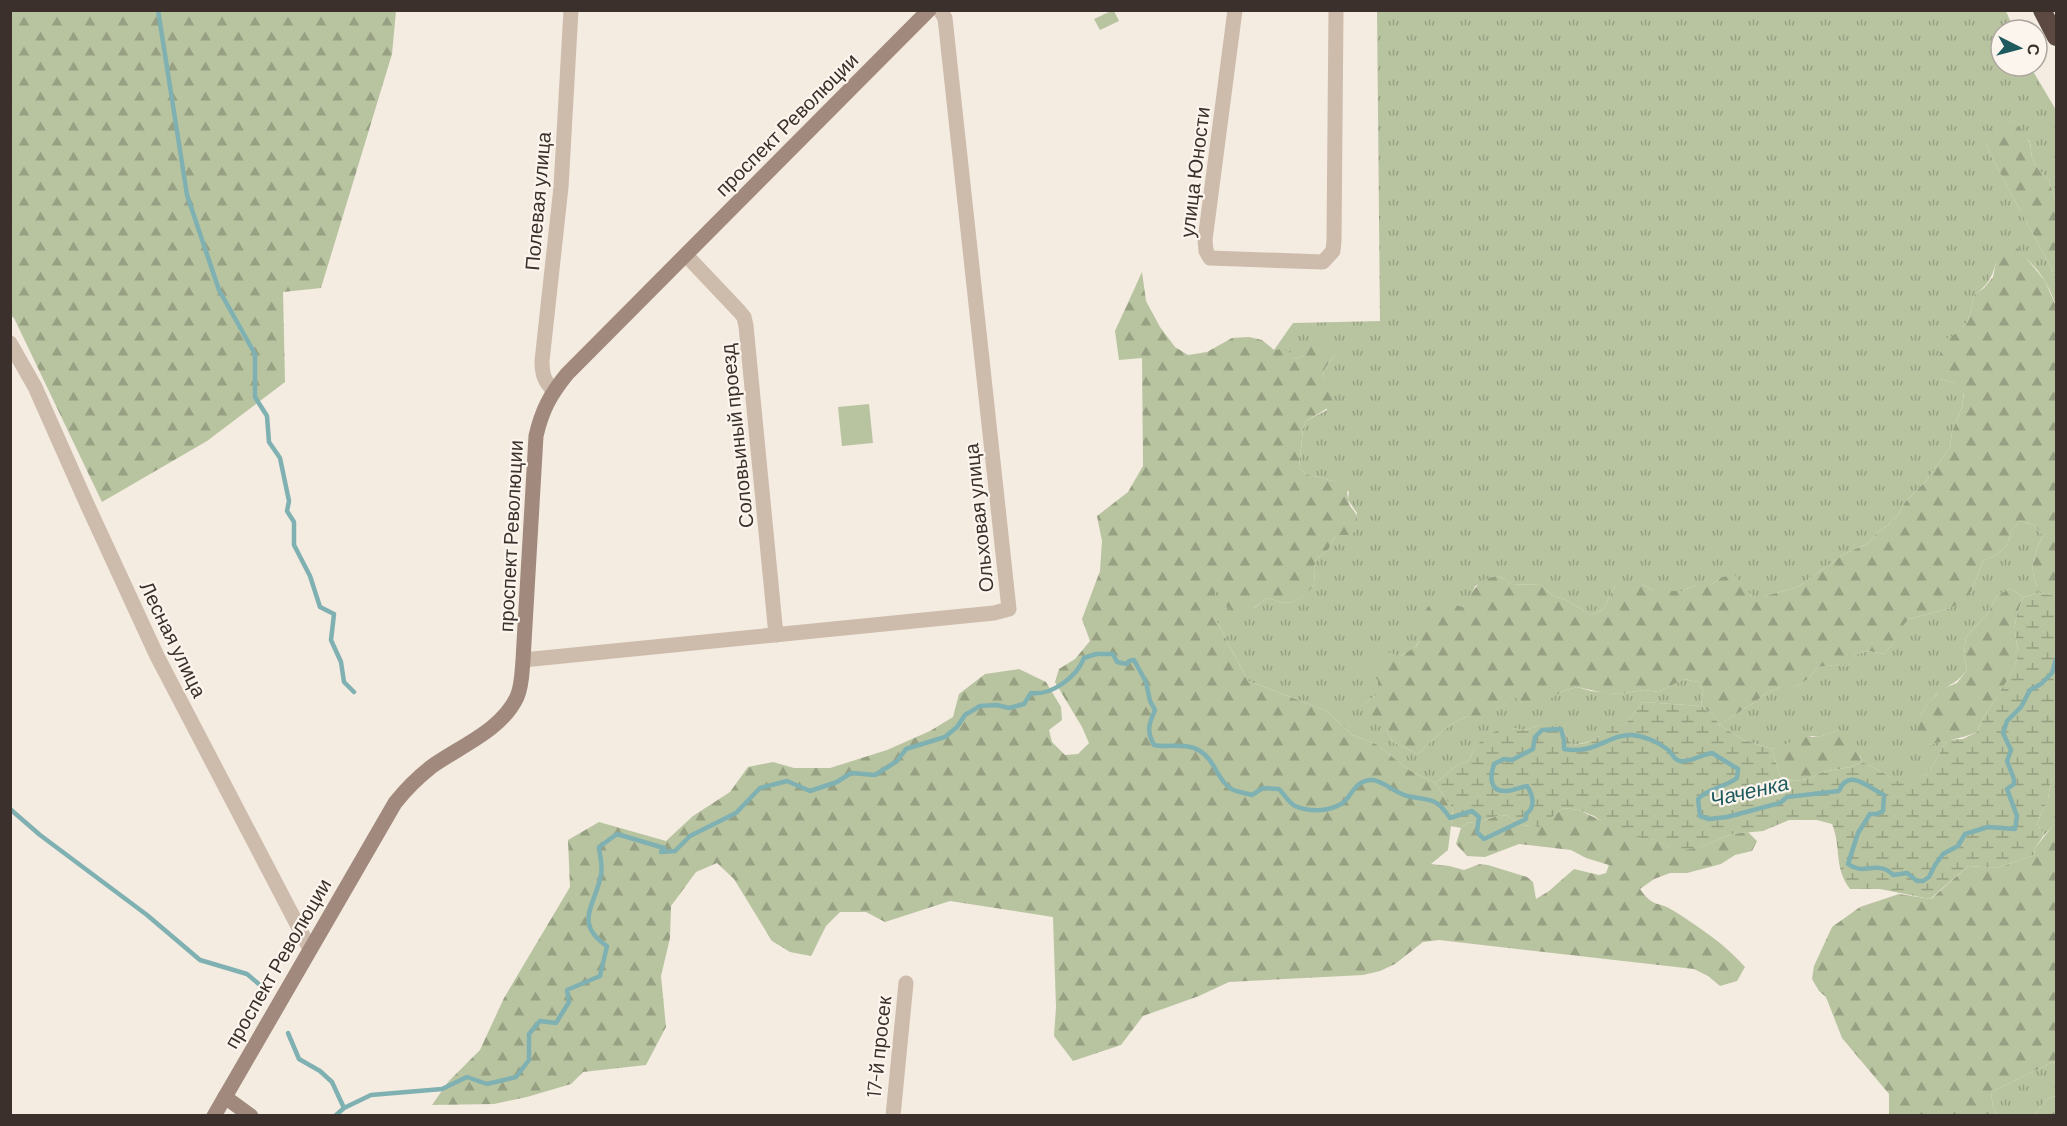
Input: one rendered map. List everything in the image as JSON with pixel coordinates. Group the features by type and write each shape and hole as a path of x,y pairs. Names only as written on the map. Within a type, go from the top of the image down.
{"highway":[{"path":"2042,10 2056,37"}],"street":[{"name":"Полевая улица","path":"554,391 546,384 542,374 542,361 562,177 571,10"},
{"name":"проспект Революции","path":"214,1116 395,803 410,784 431,767 494,726 508,712 518,696 522,681 536,436 541,413 554,391 567,374 929,10"},
{"name":"Ольховая улица","path":"523,660 994,614 1009,609 945,18 940,10"},
{"name":"улица Юности","path":"1235,10 1205,240 1206,251 1210,258 1323,262 1332,251 1334,240 1336,10"},
{"name":"Соловьиный проезд","path":"686,255 744,317 776,635"},
{"name":"Лесная улица","path":"10,343 35,387 157,656 310,949"},
{"name":"17-й просек","path":"892,1116 906,983"},
{"path":"225,1097 251,1116"}],"green space":[{"path":"11,10 396,11 392,54 321,288 283,292 285,382 207,441 102,502 14,318 11,316"},
{"path":"1114,11 1119,21 1100,30 1094,19"},
{"path":"1377,11 2006,11 2009,18 1989,18 1989,78 2037,78 2056,110 2056,203 2049,180 2032,158 2030,142 2012,121 2000,126 1986,143 2056,277 2056,306 2044,279 2018,248 1996,263 1988,281 1974,295 1967,322 1959,332 1946,340 1940,379 1954,383 1964,392 1950,447 1926,481 1905,502 1898,515 1869,543 1844,554 1798,587 1765,596 1752,596 1743,586 1722,577 1711,585 1696,585 1682,591 1654,591 1642,584 1615,585 1603,610 1591,615 1566,600 1552,595 1541,585 1511,584 1499,576 1475,586 1470,598 1462,607 1425,612 1422,639 1412,650 1400,656 1378,680 1378,694 1365,703 1386,729 1393,742 1418,754 1451,724 1472,715 1494,712 1512,694 1522,703 1550,698 1577,687 1619,694 1644,690 1659,692 1684,679 1698,682 1703,690 1701,706 1643,702 1625,725 1612,728 1597,738 1579,744 1572,745 1565,732 1540,725 1526,730 1512,728 1475,747 1469,760 1456,766 1435,783 1409,770 1376,744 1352,735 1327,711 1248,681 1215,618 1215,586 1254,608 1267,598 1286,603 1300,598 1315,584 1316,559 1328,550 1336,535 1351,535 1357,513 1348,500 1349,492 1337,482 1306,474 1299,468 1306,421 1327,410 1326,382 1323,375 1325,368 1335,355 1303,356 1295,359 1274,350 1293,323 1380,321"},
{"path":"2012,121 2022,130 2030,143 2032,158 2049,180 2056,203 2056,277 1986,143 1989,129"},
{"path":"2018,248 2045,281 2056,306 2056,596 2040,593 2034,577 2034,558 2043,535 2034,525 2020,521 2011,531 2007,546 1996,555 1983,561 1972,590 1964,601 1950,608 1909,619 1884,654 1869,651 1856,654 1847,667 1834,665 1818,667 1808,679 1795,687 1780,687 1766,693 1719,725 1713,714 1701,706 1703,690 1698,682 1684,679 1659,692 1644,690 1619,694 1577,687 1563,691 1536,707 1522,703 1512,695 1494,713 1467,717 1451,724 1418,754 1393,742 1386,729 1362,716 1365,703 1378,694 1378,680 1367,671 1376,660 1388,652 1400,656 1417,645 1422,636 1422,619 1425,611 1435,599 1462,607 1476,587 1485,580 1499,576 1511,584 1541,585 1552,595 1566,600 1591,615 1603,610 1615,585 1628,580 1654,591 1682,591 1696,585 1711,585 1722,577 1735,575 1752,596 1765,596 1798,587 1844,554 1869,543 1898,515 1905,502 1926,481 1950,447 1952,432 1962,407 1964,393 1954,383 1940,379 1935,366 1946,339 1959,331 1967,322 1974,295 1993,277 1996,263 2004,252"},
{"path":"1142,272 1146,301 1160,327 1175,347 1188,355 1207,352 1232,338 1249,337 1262,340 1274,350 1286,350 1295,359 1303,356 1312,343 1328,342 1335,347 1335,355 1325,368 1323,375 1332,393 1333,405 1306,421 1299,468 1306,474 1345,484 1349,504 1357,517 1357,529 1351,535 1336,535 1328,550 1316,559 1315,584 1305,595 1296,600 1286,603 1267,598 1247,613 1232,613 1215,588 1215,618 1248,681 1327,711 1352,735 1376,744 1409,770 1435,783 1453,809 1448,850 1431,864 1464,870 1480,864 1488,865 1527,877 1533,882 1536,899 1574,869 1599,875 1606,873 1609,865 1586,858 1571,850 1519,844 1485,857 1467,856 1456,844 1461,828 1467,823 1483,821 1500,815 1508,816 1522,825 1538,827 1563,808 1579,810 1639,837 1656,840 1670,848 1701,847 1732,834 1748,832 1757,841 1752,851 1735,855 1721,864 1687,873 1670,873 1654,879 1640,889 1652,902 1674,911 1729,951 1745,967 1737,981 1720,986 1708,976 1694,969 1439,940 1423,942 1395,964 1363,975 1229,982 1199,996 1143,1016 1121,1045 1073,1061 1054,1036 1056,1007 1053,917 950,901 885,922 866,912 840,912 826,926 811,956 790,952 772,941 734,879 717,863 696,872 671,906 670,938 661,976 666,1027 646,1065 583,1072 571,1084 494,1104 432,1105 448,1082 480,1050 504,998 570,887 568,840 599,822 666,841 693,816 730,792 748,767 773,762 794,768 830,768 887,750 930,731 953,717 959,694 985,674 1019,669 1046,682 1061,707 1062,720 1049,730 1052,742 1065,755 1078,754 1089,743 1055,682 1059,669 1075,659 1090,641 1082,619 1100,571 1102,541 1097,516 1128,492 1143,466 1142,358 1119,360 1115,331"},
{"path":"869,404 873,443 842,446 838,407"},
{"path":"2020,521 2034,525 2043,535 2033,564 2034,577 2040,593 2023,597 2010,588 1996,597 1989,612 1966,637 1964,654 1967,670 1937,694 1920,716 1929,745 1947,740 1928,774 1900,783 1862,762 1860,755 1839,730 1772,749 1744,740 1719,725 1766,693 1780,687 1795,687 1808,679 1818,667 1847,666 1856,654 1869,651 1884,654 1893,643 1898,630 1909,619 1950,608 1972,590 1983,561 1996,555 2007,546 2011,531"},
{"path":"2010,588 2023,597 2015,622 2018,653 2012,671 1977,732 1929,745 1917,733 1920,716 1942,689 1957,683 1967,670 1964,654 1966,637 1989,612 1996,597"},
{"path":"2040,593 2056,596 2056,773 2037,824 2044,835 2035,848 2034,855 1997,868 1968,866 1930,899 1880,889 1850,889 1841,873 1837,841 1832,824 1817,820 1789,820 1763,831 1732,834 1701,847 1686,850 1670,848 1655,840 1622,835 1594,816 1579,810 1563,808 1539,827 1522,825 1508,816 1500,815 1483,821 1467,823 1461,828 1451,826 1453,809 1435,783 1456,766 1469,760 1475,747 1485,737 1498,730 1512,728 1526,730 1540,725 1554,724 1565,732 1572,745 1586,743 1599,737 1610,726 1625,725 1643,702 1701,706 1713,714 1719,725 1744,740 1772,749 1780,776 1793,781 1809,779 1822,772 1850,767 1862,762 1900,782 1928,774 1947,740 1963,739 1977,732 2016,662 2018,649 2015,626 2023,597"},
{"path":"1839,730 1853,738 1862,762 1850,767 1822,772 1809,779 1794,781 1780,776 1772,749 1805,737 1819,737"},
{"path":"2056,773 2056,823 2044,835 2037,824"},
{"path":"2055,823 2056,1062 1991,1092 1993,1107 1998,1115 1889,1115 1889,1094 1842,1038 1826,997 1819,991 1812,979 1814,966 1832,927 1860,907 1899,894 1931,899 1968,866 1997,868 2034,855 2035,848"},
{"path":"2056,1062 2056,1096 2047,1099 2034,1115 1998,1115 1993,1107 1991,1092"},
{"path":"2056,1096 2056,1115 2034,1115 2047,1099"}],"waterway":[{"path":"158,10 187,195 219,290 255,354 255,397 267,416 269,442 280,458 289,501 287,511 294,522 294,545 310,576 320,607 334,614 331,640 341,662 344,682 354,692"},
{"name":"Чаченка","path":"335,1116 344,1108 371,1095 442,1089 467,1077 487,1084 516,1077 529,1060 529,1034 540,1021 556,1023 569,1002 567,990 600,976 607,946 591,930 589,913 602,872 599,847 617,834 664,848 661,852 675,851 690,836 736,813 760,788 787,781 810,791 837,782 851,773 875,775 897,761 906,749 945,737 957,727 965,715 980,706 997,705 1009,708 1024,704 1031,693 1055,688 1076,672 1084,658 1096,654 1113,654 1117,662 1127,664 1134,660 1146,682 1150,701 1155,710 1149,727 1154,745 1195,748 1209,759 1225,784 1232,789 1252,795 1263,788 1279,789 1295,806 1306,809 1330,809 1341,804 1361,783 1373,780 1403,795 1436,803 1450,818 1472,811 1479,817 1477,832 1484,839 1526,819 1532,801 1527,786 1500,791 1492,782 1492,773 1494,764 1504,759 1512,760 1533,749 1535,737 1542,730 1561,729 1564,749 1575,750 1632,735 1659,744 1678,760 1688,761 1712,753 1738,769 1737,778 1707,792 1698,799 1700,816 1709,819 1727,817 1780,803 1787,797 1839,791 1848,780 1867,785 1884,795 1883,811 1870,814 1858,833 1848,864 1860,869 1882,868 1893,875 1907,873 1917,881 1923,881 1929,877 1943,854 1958,846 1965,834 1988,827 2015,829 2017,816 2007,789 2014,784 2007,761 2011,750 2003,733 2007,721 2021,707 2030,690 2041,684 2052,673 2056,659"},
{"path":"10,809 40,835 147,915 200,960 247,974 267,991"},
{"path":"288,1033 299,1059 320,1071 332,1082 344,1108"}]}
